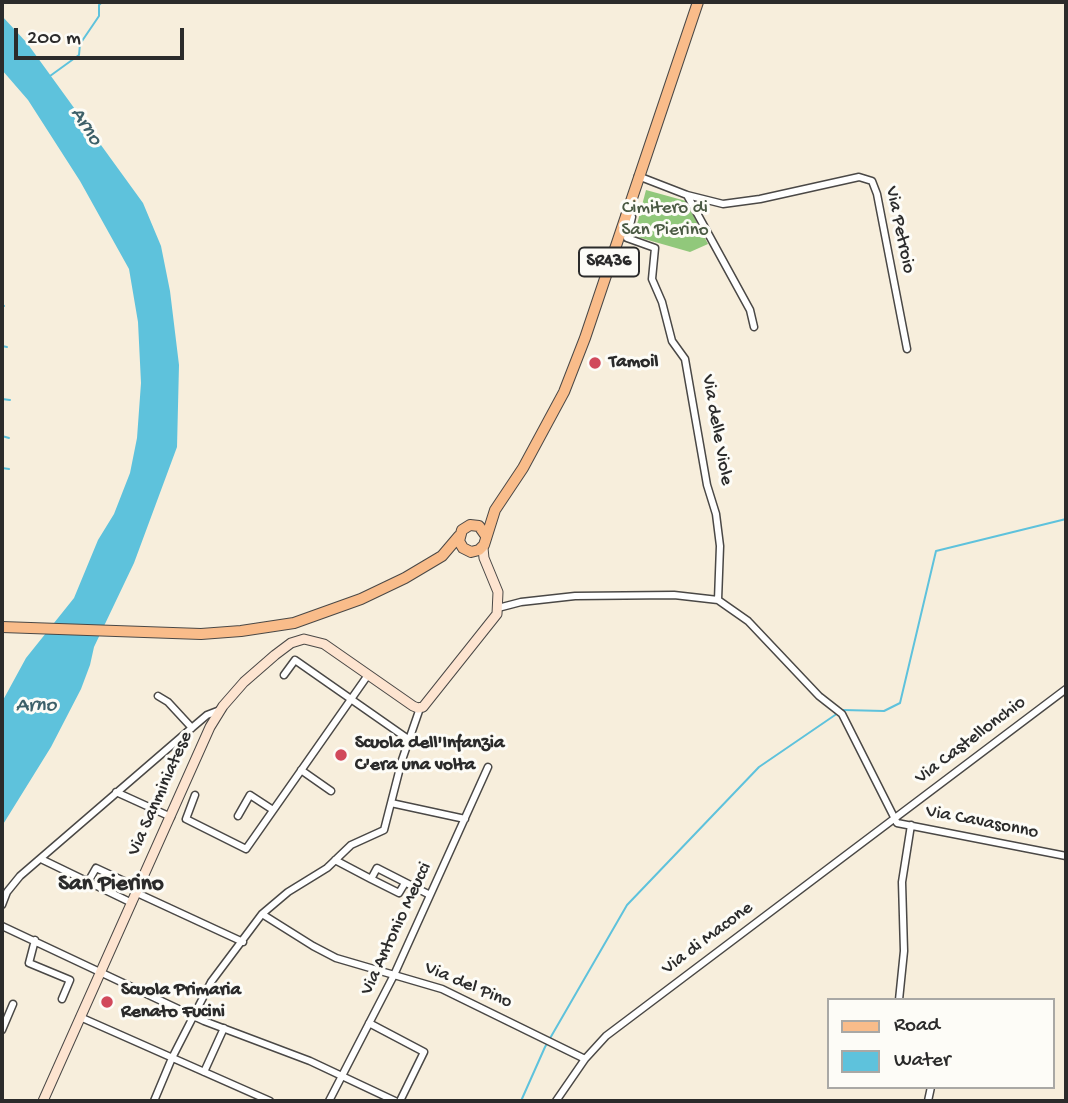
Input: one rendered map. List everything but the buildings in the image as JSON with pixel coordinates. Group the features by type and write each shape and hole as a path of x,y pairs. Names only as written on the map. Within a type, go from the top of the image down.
{"main road":[{"name":"SR436","path":"2,627 201,634 284,625 341,607 405,578 442,556 459,550 483,548 495,510 523,468 564,393 698,2"},
{"name":"SR436","path":"442,556 464,528 482,521 495,510"},
{"path":"473,524 482,528 486,536"},
{"path":"459,536 461,546 469,551"}],"street":[{"name":"Via Petroio","path":"638,176 687,195 723,204 760,199 859,177 873,181 907,348"},
{"path":"687,195 750,310 754,327"},
{"name":"Via delle Viole","path":"625,215 632,217 627,238 655,248 652,279 663,302 672,341 685,359 707,485 716,514 720,545 718,600"},
{"path":"246,849 368,675 420,708 426,705 493,620 498,608 498,592 483,548"},
{"path":"469,551 489,571"},
{"path":"498,608 521,602 575,596 674,595 718,600 748,621 819,696 840,712 895,818"},
{"name":"Via Sanminiatese","path":"43,1101 220,710 244,682 294,642 307,639 320,642 368,675"},
{"path":"284,675 295,660 408,739"},
{"name":"Via Castellonchio","path":"895,818 1066,689"},
{"path":"158,696 168,702 192,728"},
{"path":"154,1101 211,982 262,914 288,892 319,874 351,845 384,830 408,739 420,708"},
{"path":"2,905 7,892 20,876 207,715 220,710"},
{"name":"Via Antonio Meucci","path":"329,1101 394,975 488,767"},
{"path":"301,770 331,791"},
{"path":"116,792 172,817"},
{"path":"195,795 186,820 253,854"},
{"path":"238,816 250,795 273,810"},
{"path":"391,803 465,819"},
{"name":"Via Cavasonno","path":"895,818 897,823 1066,856"},
{"name":"Via di Macone","path":"556,1101 585,1059 606,1036 895,818"},
{"path":"899,998 904,951 902,882 911,825"},
{"path":"41,859 132,903"},
{"path":"335,860 399,893 405,883"},
{"path":"88,882 96,867 243,942"},
{"path":"370,879 377,868 430,895"},
{"name":"Via del Pino","path":"262,914 336,958 442,989 585,1059"},
{"path":"2,926 193,1015 310,1061 397,1101 424,1052 369,1023"},
{"path":"35,940 29,963 70,981 62,999"},
{"path":"2,1030 13,1004"},
{"path":"80,1017 270,1101"},
{"path":"204,1072 224,1028"}],"green space":[{"name":"Cimitero di San Pierino","path":"646,190 686,201 708,244 690,252 634,236"}],"water":[{"name":"Arno","path":"2,16 27,43 143,203 161,246 170,291 179,365 177,447 134,563 94,647 81,689 51,747 2,826 2,702 26,658 74,598 98,540 114,514 130,473 137,438 141,383 138,322 129,269 80,181 28,100 2,70"}],"waterway":[{"path":"50,76 79,55 80,44 99,16 99,5 102,2"},
{"path":"2,346 7,347"},
{"path":"2,399 10,400"},
{"path":"2,436 9,438"},
{"path":"2,468 9,469"},
{"path":"843,710 884,711 900,703 936,551 1066,519"},
{"path":"521,1101 545,1047 627,905 759,767 838,713"}],"place":[{"name":"Tamoil","path":"595,363"},
{"name":"Scuola dell'Infanzia C'era una volta","path":"341,755"},
{"name":"Scuola Primaria Renato Fucini","path":"107,1002"}],"district":[{"name":"San Pierino","path":"111,885"}]}
